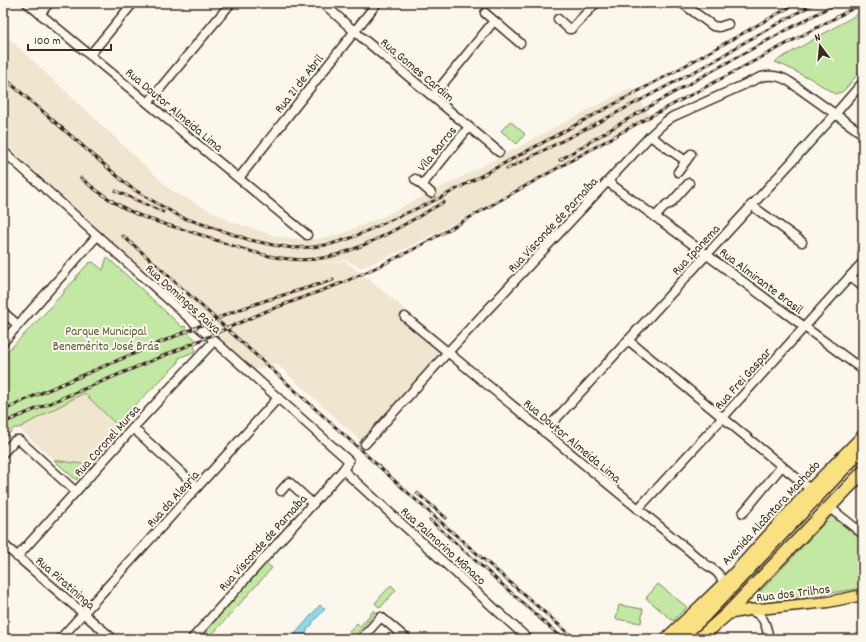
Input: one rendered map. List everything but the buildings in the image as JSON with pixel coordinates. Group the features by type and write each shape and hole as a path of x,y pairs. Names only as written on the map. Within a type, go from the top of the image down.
{"highway":[{"name":"Avenida Alcântara Machado","path":"701,612 815,491 863,448"},
{"path":"699,639 727,614 863,472"},
{"path":"766,537 803,505 815,491"},
{"path":"679,639 701,612"}],"main road":[{"name":"Avenida Alcântara Machado","path":"815,491 863,435"},
{"name":"Avenida Alcântara Machado","path":"701,612 723,583 766,537"},
{"name":"Rua dos Trilhos","path":"727,614 750,610 828,602 863,595"},
{"path":"665,639 701,612"}],"street":[{"name":"Rua Doutor Almeida Lima","path":"27,3 307,235"},
{"path":"40,14 49,3"},
{"path":"90,55 133,3"},
{"path":"148,103 231,3"},
{"name":"Rua Gomes Cardim","path":"323,3 354,31 499,152"},
{"name":"Rua 21 de Abril","path":"239,178 377,3"},
{"path":"558,19 569,29 571,29 596,3"},
{"path":"682,3 713,26 719,27 728,24"},
{"path":"484,13 520,43"},
{"path":"433,96 494,21"},
{"name":"Rua Visconde de Parnaíba","path":"365,444 448,352 650,136 672,117 761,77 775,75 790,82 863,134"},
{"name":"Rua Ipanema","path":"544,432 863,82"},
{"name":"Vila Barros","path":"422,185 469,127"},
{"path":"650,136 686,161"},
{"name":"Rua Domingos Paiva","path":"3,151 96,236 350,462"},
{"path":"678,172 691,154"},
{"path":"415,179 431,193"},
{"name":"Rua Almirante Brasil","path":"608,182 863,370"},
{"path":"656,217 689,183"},
{"path":"751,206 802,242"},
{"path":"3,342 96,236"},
{"name":"Rua Frei Gaspar","path":"638,509 863,262"},
{"path":"850,276 863,287"},
{"path":"3,312 18,325"},
{"name":"Rua Doutor Almeida Lima","path":"406,317 704,564 720,575 723,583"},
{"path":"628,340 782,466 815,491"},
{"name":"Rua Coronel Mursa","path":"17,557 133,428 214,341"},
{"name":"Rua da Alegria","path":"60,639 278,398"},
{"path":"133,428 197,487"},
{"path":"3,453 14,441 19,440 76,492"},
{"name":"Rua Visconde de Parnaíba","path":"192,639 350,462"},
{"path":"743,513 782,466"},
{"name":"Rua Palmorino Mônaco","path":"343,470 528,639"},
{"path":"281,491 289,482 313,504"},
{"path":"829,507 862,530"},
{"name":"Rua Piratininga","path":"3,544 113,639"},
{"path":"750,610 756,612 764,620 769,639"},
{"path":"362,639 381,617 407,639"}],"shaded area":[{"path":"3,33 171,190 232,222 276,236 299,239 319,239 341,234 380,218 452,182 632,87 651,118 392,255 361,268 346,260 319,264 345,261 409,313 402,321 407,326 409,323 441,353 362,442 278,365 273,364 254,370 3,142"},
{"path":"84,393 121,429 89,465 54,460 19,428"}],"green space":[{"path":"863,11 863,68 842,92 835,94 808,77 775,62 776,61"},
{"path":"510,121 525,134 517,144 501,131"},
{"name":"Parque Municipal Benemérito José Brás","path":"107,257 182,327 185,326 188,333 197,342 193,343 196,351 179,358 177,364 125,415 121,429 84,393 19,428 14,428 3,441 3,361 7,357 6,353 64,293 64,290 76,279 76,277 89,263 93,262 103,270"},
{"path":"54,460 89,465 76,480"},
{"path":"831,516 863,541 863,588 766,603 759,593"},
{"path":"266,563 272,568 208,639 199,639"},
{"path":"658,584 687,607 673,621 646,598"},
{"path":"391,585 396,590 380,608 375,603"},
{"path":"619,605 643,609 641,623 616,619"},
{"path":"374,610 376,612 352,639 343,639 357,623 360,626"}],"water":[{"path":"320,605 325,609 307,629 308,630 305,634 304,633 299,637 295,634"}],"railway":[{"path":"3,77 130,187 181,217 250,240 293,248 313,247 331,244 351,238 440,198 670,74 797,3"},
{"path":"507,169 716,60 815,3"},
{"path":"560,160 697,79 837,3"},
{"path":"3,423 264,312 342,283 386,263 418,247 640,122 863,3"},
{"path":"81,178 112,201 146,218 260,254 294,259 328,257 343,253 388,234 444,202"},
{"path":"116,191 163,212"},
{"path":"123,236 427,510 575,639"},
{"path":"3,411 27,399 235,311 333,280"},
{"path":"417,493 446,518"},
{"path":"430,520 563,639"}]}
